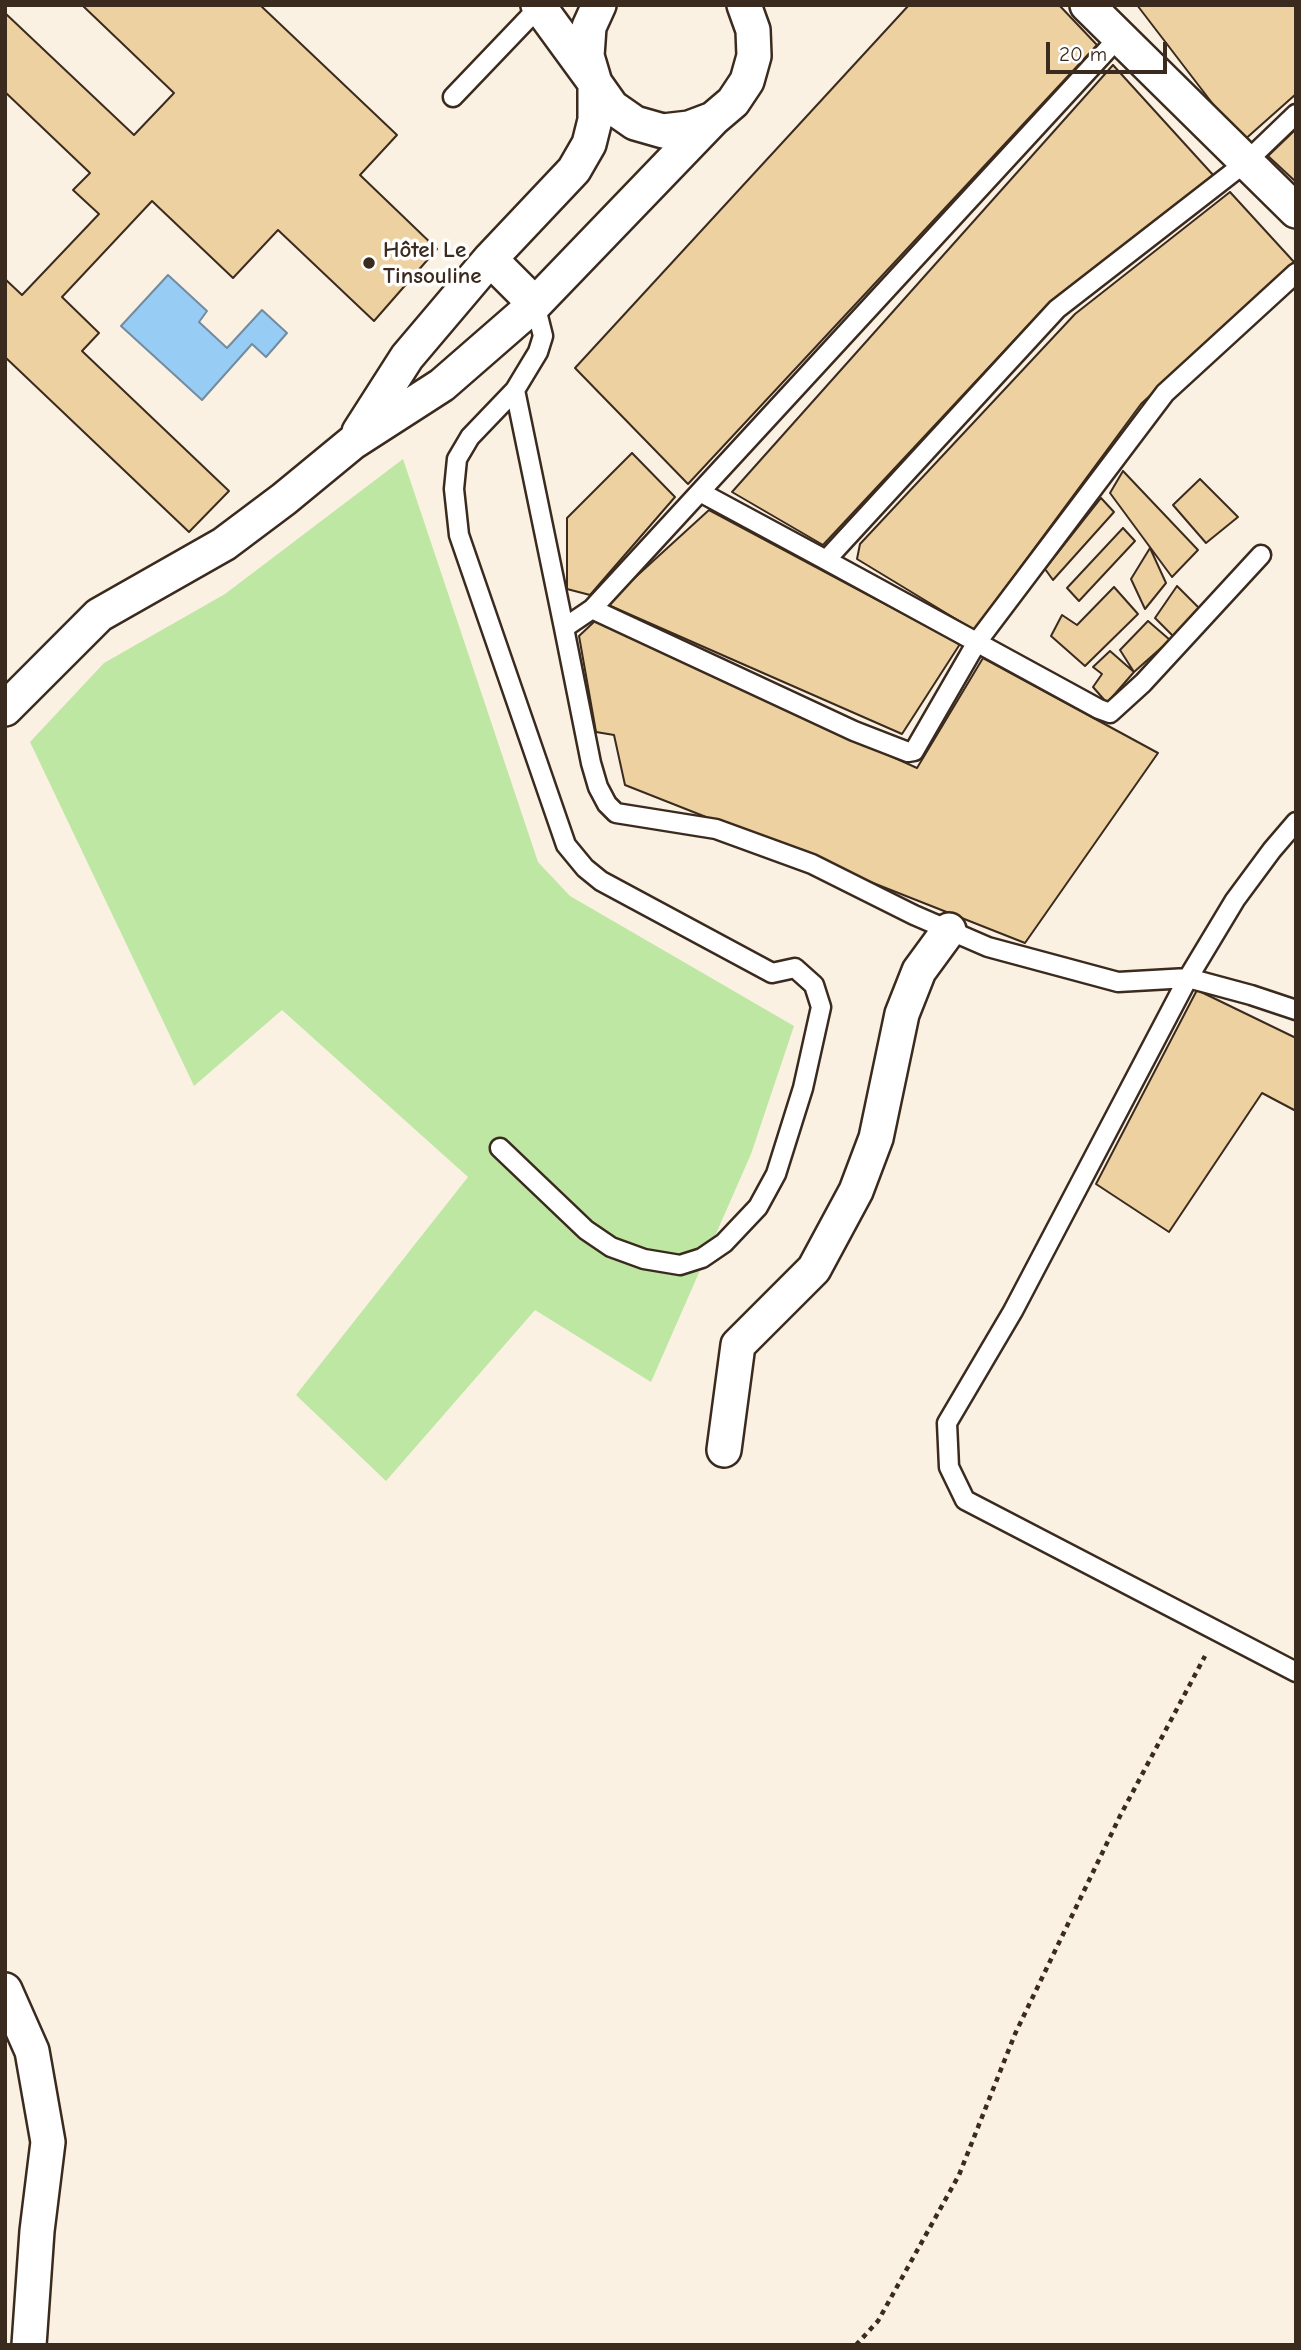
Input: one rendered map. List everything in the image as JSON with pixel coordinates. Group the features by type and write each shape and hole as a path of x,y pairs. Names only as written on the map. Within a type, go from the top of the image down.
{"street":[{"path":"352,443 407,357 490,259 573,170 589,144 595,120 595,83 587,56 589,27 598,5"},
{"path":"744,5 753,30 757,21"},
{"path":"1087,5 1296,211"},
{"path":"539,6 612,107 635,123 663,131 689,128 713,119"},
{"path":"5,709 99,615 223,544 284,499 352,443 442,385 535,304 713,119 733,102 747,81 754,55 757,21"},
{"path":"490,259 535,304"},
{"path":"724,1450 738,1345 814,1269 856,1191 876,1138 902,1014 919,971 948,930"},
{"path":"5,1990 32,2051 48,2142 37,2231 29,2345"}],"lane":[{"path":"453,97 539,6"},
{"path":"564,628 592,609 1120,36"},
{"path":"826,560 1057,309 1245,163 1296,114"},
{"path":"592,609 854,731 908,752 914,751 977,642 1165,393 1296,274"},
{"path":"500,1148 586,1230 611,1247 644,1259 680,1265 702,1258 724,1243 758,1207 776,1174 803,1088 821,1007 814,985 795,968 772,973 614,888 585,868 566,845 459,536 454,489 457,459 470,437 515,390 538,352 543,335 535,304"},
{"path":"515,390 591,763 597,787 607,804 617,813 716,830 812,864 988,947 1118,982 1188,978 1296,1010"},
{"path":"700,492 1110,713 1143,683 1261,555"},
{"path":"1296,822 1236,900 1188,978 1013,1311 947,1423 949,1466 965,1500 1296,1672"}],"path":[{"path":"856,2345 878,2321 959,2175 1027,2010 1120,1816 1219,1631"}],"green space":[{"path":"403,459 538,862 570,896 794,1026 751,1154 651,1382 535,1310 386,1481 296,1395 468,1177 282,1010 194,1086 30,742 104,663 225,594"}],"water":[{"path":"168,275 207,311 199,322 227,348 262,310 287,333 266,357 252,344 202,400 121,326"}],"building":[{"name":"Hôtel Le Tinsouline","path":"82,5 260,5 397,135 360,175 437,249 374,321 278,230 233,278 152,201 62,297 99,333 82,351 229,491 189,532 5,357 5,279 22,295 99,214 73,190 90,173 5,92 5,13 134,135 174,93"},
{"path":"909,5 1059,5 1097,45 688,484 575,368"},
{"path":"1137,5 1296,5 1296,94 1242,142"},
{"path":"1113,65 1214,176 1048,304 823,545 732,492"},
{"path":"1296,129 1296,182 1268,156"},
{"path":"1230,192 1294,262 1141,404 974,630 857,559 860,544 1075,314"},
{"path":"632,453 675,497 590,595 567,589 567,518"},
{"path":"1123,471 1198,550 1172,577 1110,493"},
{"path":"1200,479 1238,517 1206,543 1173,505"},
{"path":"1101,498 1114,512 1053,580 1045,569"},
{"path":"709,510 960,644 902,734 606,604"},
{"path":"1123,528 1135,541 1079,601 1067,588"},
{"path":"1150,548 1166,583 1145,609 1131,579"},
{"path":"1177,586 1200,609 1175,638 1155,618"},
{"path":"1114,587 1138,614 1085,666 1051,636 1062,615 1077,625"},
{"path":"595,621 917,768 983,658 1158,753 1025,943 625,785 614,735 596,732 579,636"},
{"path":"1148,621 1170,640 1134,672 1120,650"},
{"path":"1110,651 1134,672 1107,703 1093,687 1102,674 1093,667"},
{"path":"1197,990 1296,1038 1296,1111 1262,1093 1169,1232 1096,1184"}],"place":[{"name":"Hôtel Le Tinsouline","path":"369,263"}]}
